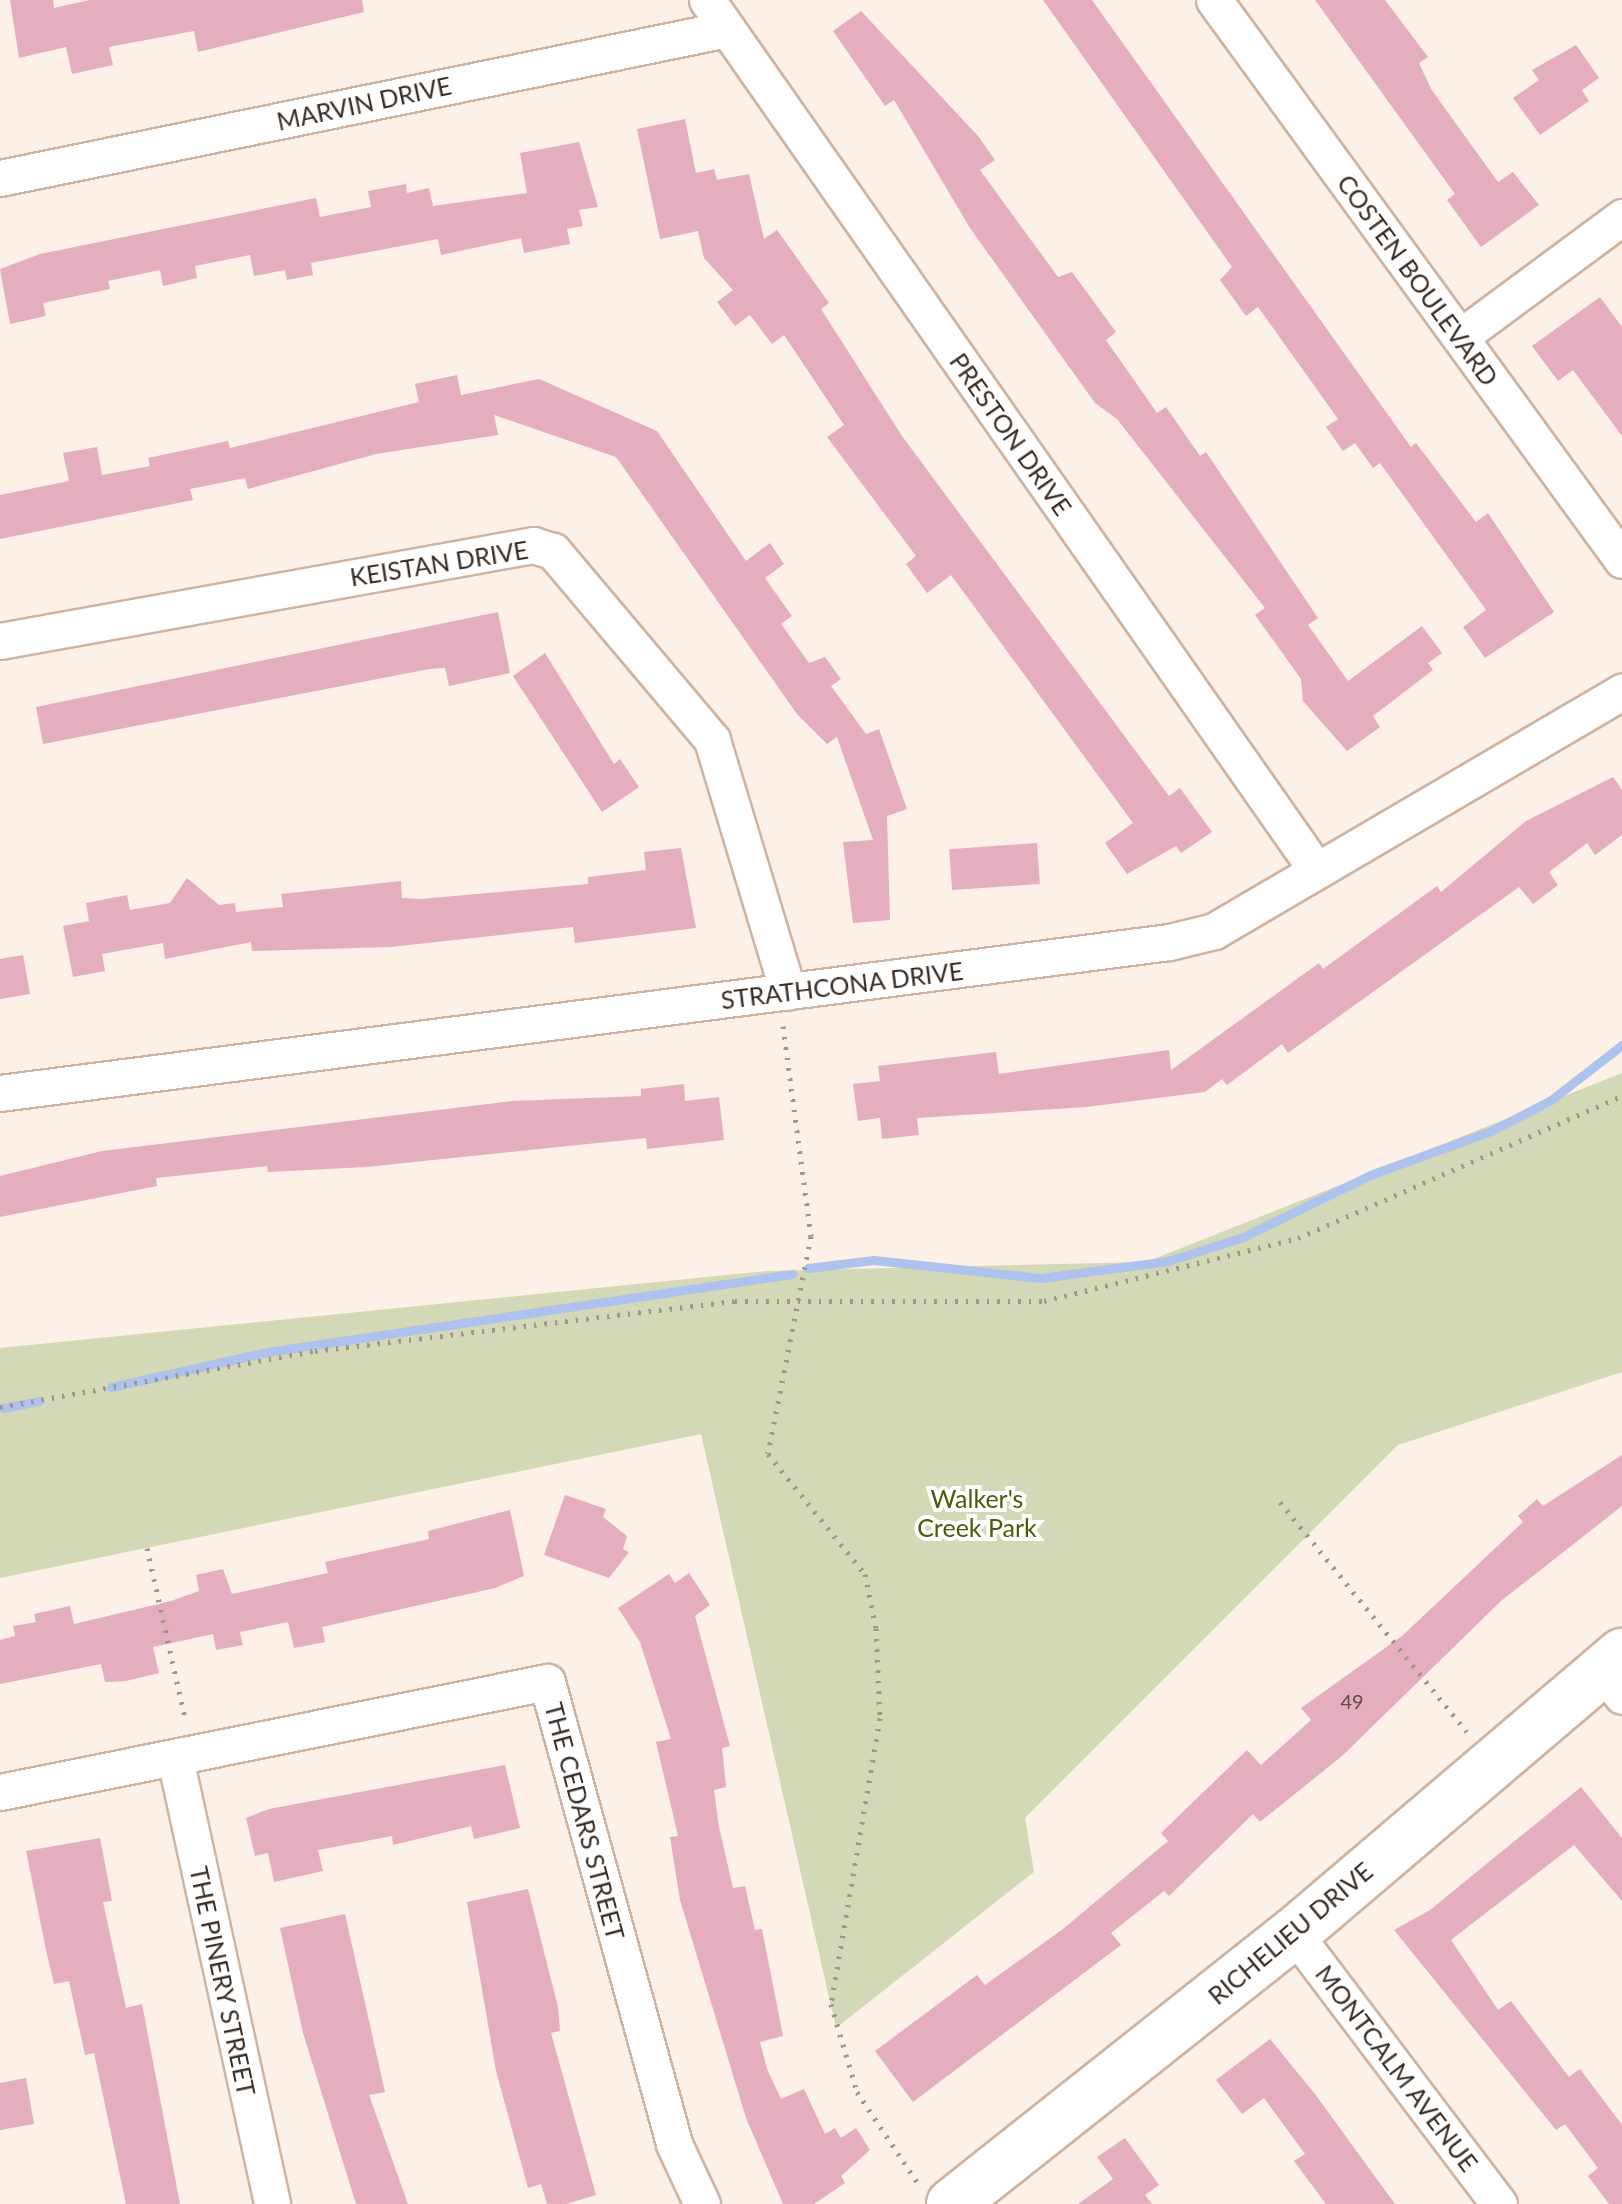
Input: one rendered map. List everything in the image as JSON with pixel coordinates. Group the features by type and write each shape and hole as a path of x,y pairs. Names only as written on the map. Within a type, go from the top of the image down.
{"street":[{"name":"COSTEN BOULEVARD","path":"1214,0 1622,560"},
{"name":"MARVIN DRIVE","path":"0,178 717,14"},
{"name":"PRESTON DRIVE","path":"717,14 1315,868"},
{"path":"1460,337 1622,217"},
{"name":"KEISTAN DRIVE","path":"0,641 533,545 553,551 712,740 788,992"},
{"name":"STRATHCONA DRIVE","path":"0,1093 1169,942 1214,930 1622,692"},
{"name":"RICHELIEU DRIVE","path":"955,2197 1294,1933 1492,1762 1615,1672"},
{"name":"THE CEDARS STREET","path":"0,1792 547,1682 674,2144 702,2204"},
{"name":"THE PINERY STREET","path":"184,1756 272,2204"},
{"name":"MONTCALM AVENUE","path":"1294,1933 1499,2204"}],"path":[{"path":"788,992 782,1030 811,1236 768,1454 866,1574 876,1628 880,1718 831,2004 857,2092 955,2197"},
{"path":"0,1407 315,1351 797,1297 1044,1301 1157,1278 1298,1238 1622,1096"},
{"path":"1280,1502 1492,1762"},
{"path":"147,1548 184,1756"}],"green space":[{"name":"Walker's Creek Park","path":"1622,1073 1622,1372 1398,1445 1025,1818 1034,1872 836,2028 701,1434 0,1578 0,1348 767,1271 1146,1262"}],"building":[{"path":"10,0 53,0 54,8 90,0 362,0 364,12 198,52 194,31 109,47 113,65 72,74 66,47 19,58"},
{"path":"1043,0 1092,0 1411,447 1416,443 1476,522 1488,513 1554,612 1485,658 1463,627 1486,610 1380,463 1373,468 1355,443 1343,451 1326,427 1338,419 1258,307 1246,316 1220,280 1232,267"},
{"path":"1315,0 1385,0 1428,57 1419,63 1431,89 1498,182 1513,172 1539,205 1481,247 1447,200 1455,194"},
{"path":"861,11 978,136 995,160 980,170 1058,277 1072,272 1116,332 1106,340 1157,413 1166,407 1200,456 1206,452 1318,618 1308,625 1348,681 1422,626 1442,653 1428,663 1433,670 1373,716 1380,727 1347,751 1303,701 1301,679 1255,615 1265,608 1117,419 1095,403 970,228 894,100 885,106 833,31"},
{"path":"1576,45 1599,78 1582,90 1589,101 1540,135 1513,98 1539,80 1532,70"},
{"path":"685,119 696,173 714,169 717,180 749,174 764,239 777,230 829,303 821,309 902,436 1169,796 1180,788 1212,832 1181,853 1176,846 1127,874 1105,843 1133,823 951,575 927,593 906,564 916,556 827,437 844,425 784,335 772,344 750,315 735,326 717,302 733,290 704,258 698,231 660,239 637,129"},
{"path":"579,142 598,207 579,210 583,226 567,229 570,244 524,253 521,238 441,255 438,239 311,263 313,275 287,280 285,270 254,276 250,255 195,266 197,278 163,286 160,270 108,281 110,289 43,303 46,316 10,324 0,269 40,254 316,198 320,217 371,207 368,191 406,184 407,193 429,188 433,206 527,193 520,153"},
{"path":"1600,297 1622,327 1622,436 1573,370 1558,381 1532,346"},
{"path":"457,375 461,395 539,379 657,431 746,561 770,543 784,564 765,578 792,616 781,624 809,663 825,657 841,679 831,686 866,734 879,729 907,809 887,816 890,920 853,923 843,842 873,840 837,737 827,744 797,714 616,457 494,415 498,435 376,454 248,489 245,478 190,489 193,500 0,539 0,495 69,481 63,453 97,447 102,475 150,466 148,458 228,441 230,448 419,402 415,384"},
{"path":"498,612 510,673 449,686 445,668 429,669 43,744 36,707"},
{"path":"545,653 614,764 620,759 639,787 602,812 513,676"},
{"path":"1613,777 1622,790 1622,835 1595,855 1587,843 1549,872 1558,885 1533,904 1519,887 1288,1053 1282,1044 1227,1085 1222,1079 1205,1092 1086,1107 917,1118 919,1135 882,1139 880,1118 858,1121 853,1084 880,1081 878,1066 996,1052 999,1074 1169,1050 1171,1070 1319,963 1323,969 1437,886 1441,892 1526,821"},
{"path":"1037,843 1040,884 952,890 949,849"},
{"path":"681,848 696,928 575,943 573,927 390,947 252,951 251,942 165,959 163,943 102,954 105,971 73,977 63,926 89,921 86,903 127,895 130,910 170,903 187,878 219,905 235,903 236,912 283,907 281,894 401,881 402,898 420,899 588,884 588,877 646,870 644,852"},
{"path":"23,955 30,994 0,999 0,959"},
{"path":"684,1084 685,1101 719,1097 724,1140 647,1149 646,1138 366,1167 268,1172 267,1166 156,1178 157,1186 0,1217 0,1176 102,1151 513,1101 641,1096 641,1089"},
{"path":"1622,1455 1622,1506 1501,1601 1342,1756 1260,1822 1253,1814 1169,1896 1164,1891 1111,1933 1121,1945 913,2102 875,2051 977,1975 985,1985 1063,1929 1168,1841 1161,1833 1247,1750 1261,1765 1311,1720 1301,1708 1402,1636 1523,1522 1518,1516 1537,1499 1543,1506"},
{"path":"565,1495 606,1509 603,1517 627,1536 623,1549 629,1552 609,1578 544,1555"},
{"path":"510,1510 524,1576 495,1588 322,1627 325,1642 294,1648 288,1622 240,1632 243,1645 216,1650 213,1634 153,1647 159,1673 126,1681 105,1682 101,1664 0,1684 0,1640 15,1636 13,1626 36,1622 34,1614 70,1606 74,1624 171,1601 199,1591 196,1575 223,1569 232,1594 328,1573 325,1562 429,1539 428,1531"},
{"path":"689,1573 710,1605 695,1616 730,1746 722,1748 726,1787 714,1790 719,1827 733,1888 745,1886 755,1930 762,1929 783,2036 760,2042 767,2069 781,2099 804,2089 825,2134 835,2128 841,2138 856,2128 870,2150 841,2176 845,2183 814,2204 783,2204 746,2118 680,1900 670,1837 678,1836 656,1742 671,1739 640,1642 618,1608 669,1574 675,1583"},
{"path":"505,1765 520,1828 474,1839 471,1826 393,1845 392,1836 318,1850 323,1871 274,1882 268,1853 255,1856 246,1818 269,1809"},
{"path":"1581,1787 1622,1838 1622,1901 1574,1845 1451,1940 1498,2010 1511,2001 1569,2077 1580,2069 1622,2125 1622,2204 1609,2204 1588,2176 1598,2168 1565,2124 1556,2130 1394,1930 1430,1910"},
{"path":"100,1838 112,1901 103,1902 126,2008 142,2004 180,2204 126,2204 94,2053 85,2055 69,1981 54,1984 46,1950 26,1851"},
{"path":"528,1889 558,2007 560,2031 551,2033 596,2195 566,2204 547,2204 541,2184 528,2188 496,2071 467,1902"},
{"path":"345,1914 385,2092 369,2095 408,2204 356,2204 303,2033 280,1928"},
{"path":"1270,2039 1395,2204 1326,2204 1294,2161 1305,2154 1264,2098 1242,2114 1216,2080"},
{"path":"26,2078 34,2124 0,2130 0,2083"},
{"path":"1125,2138 1159,2185 1145,2195 1152,2204 1078,2204 1113,2179 1097,2157"}],"waterway":[{"path":"808,1268 874,1260 1041,1278 1168,1261 1243,1237 1370,1175 1491,1131 1551,1100 1622,1045"},
{"path":"111,1387 267,1352 792,1274"},
{"path":"3,1408 39,1401"}]}
